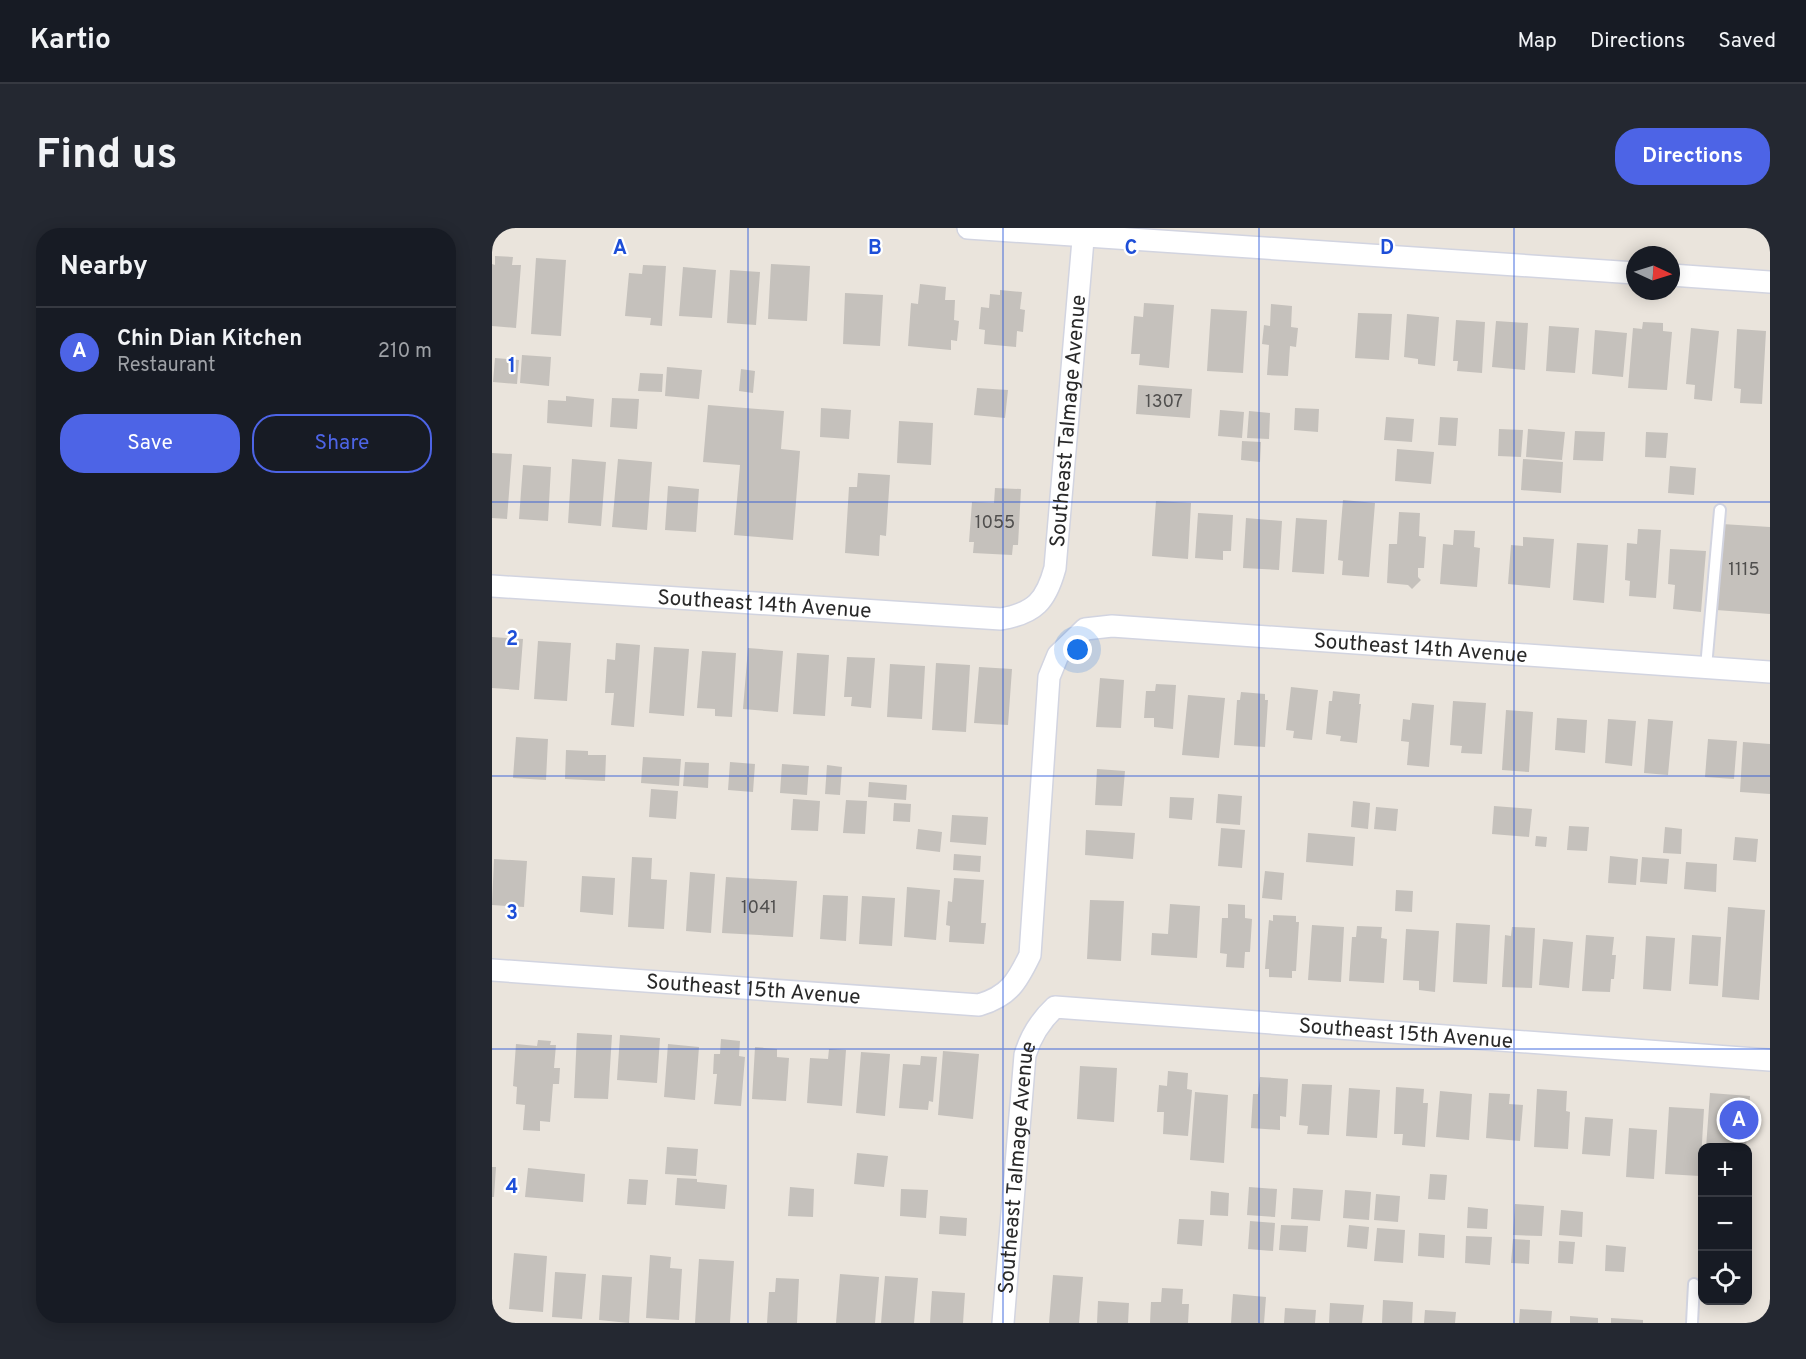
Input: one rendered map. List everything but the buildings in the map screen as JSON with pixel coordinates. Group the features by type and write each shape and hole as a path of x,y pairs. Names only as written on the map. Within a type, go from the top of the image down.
{"street":[{"path":"968,228 1084,232 1626,272"},
{"name":"Southeast Talmage Avenue","path":"1035,608 1049,589 1055,568 1084,232"},
{"path":"1680,276 1770,282"},
{"name":"Southeast 14th Avenue","path":"492,586 1001,619 1019,616 1035,608"},
{"name":"Southeast 14th Avenue","path":"1010,989 1020,976 1030,955 1049,677 1058,655 1085,629 1112,626 1770,672"},
{"name":"Southeast 15th Avenue","path":"492,970 979,1005 995,1000 1010,989"},
{"name":"Southeast 15th Avenue","path":"1045,1016 1055,1007 1077,1008 1770,1059"},
{"name":"Southeast Talmage Avenue","path":"1003,1323 1025,1055 1031,1036 1045,1016"}],"lane":[{"path":"1706,667 1720,510"},
{"path":"1692,1323 1694,1284"}],"place":[{"name":"Chin Dian Kitchen","path":"1739,1120"}]}
